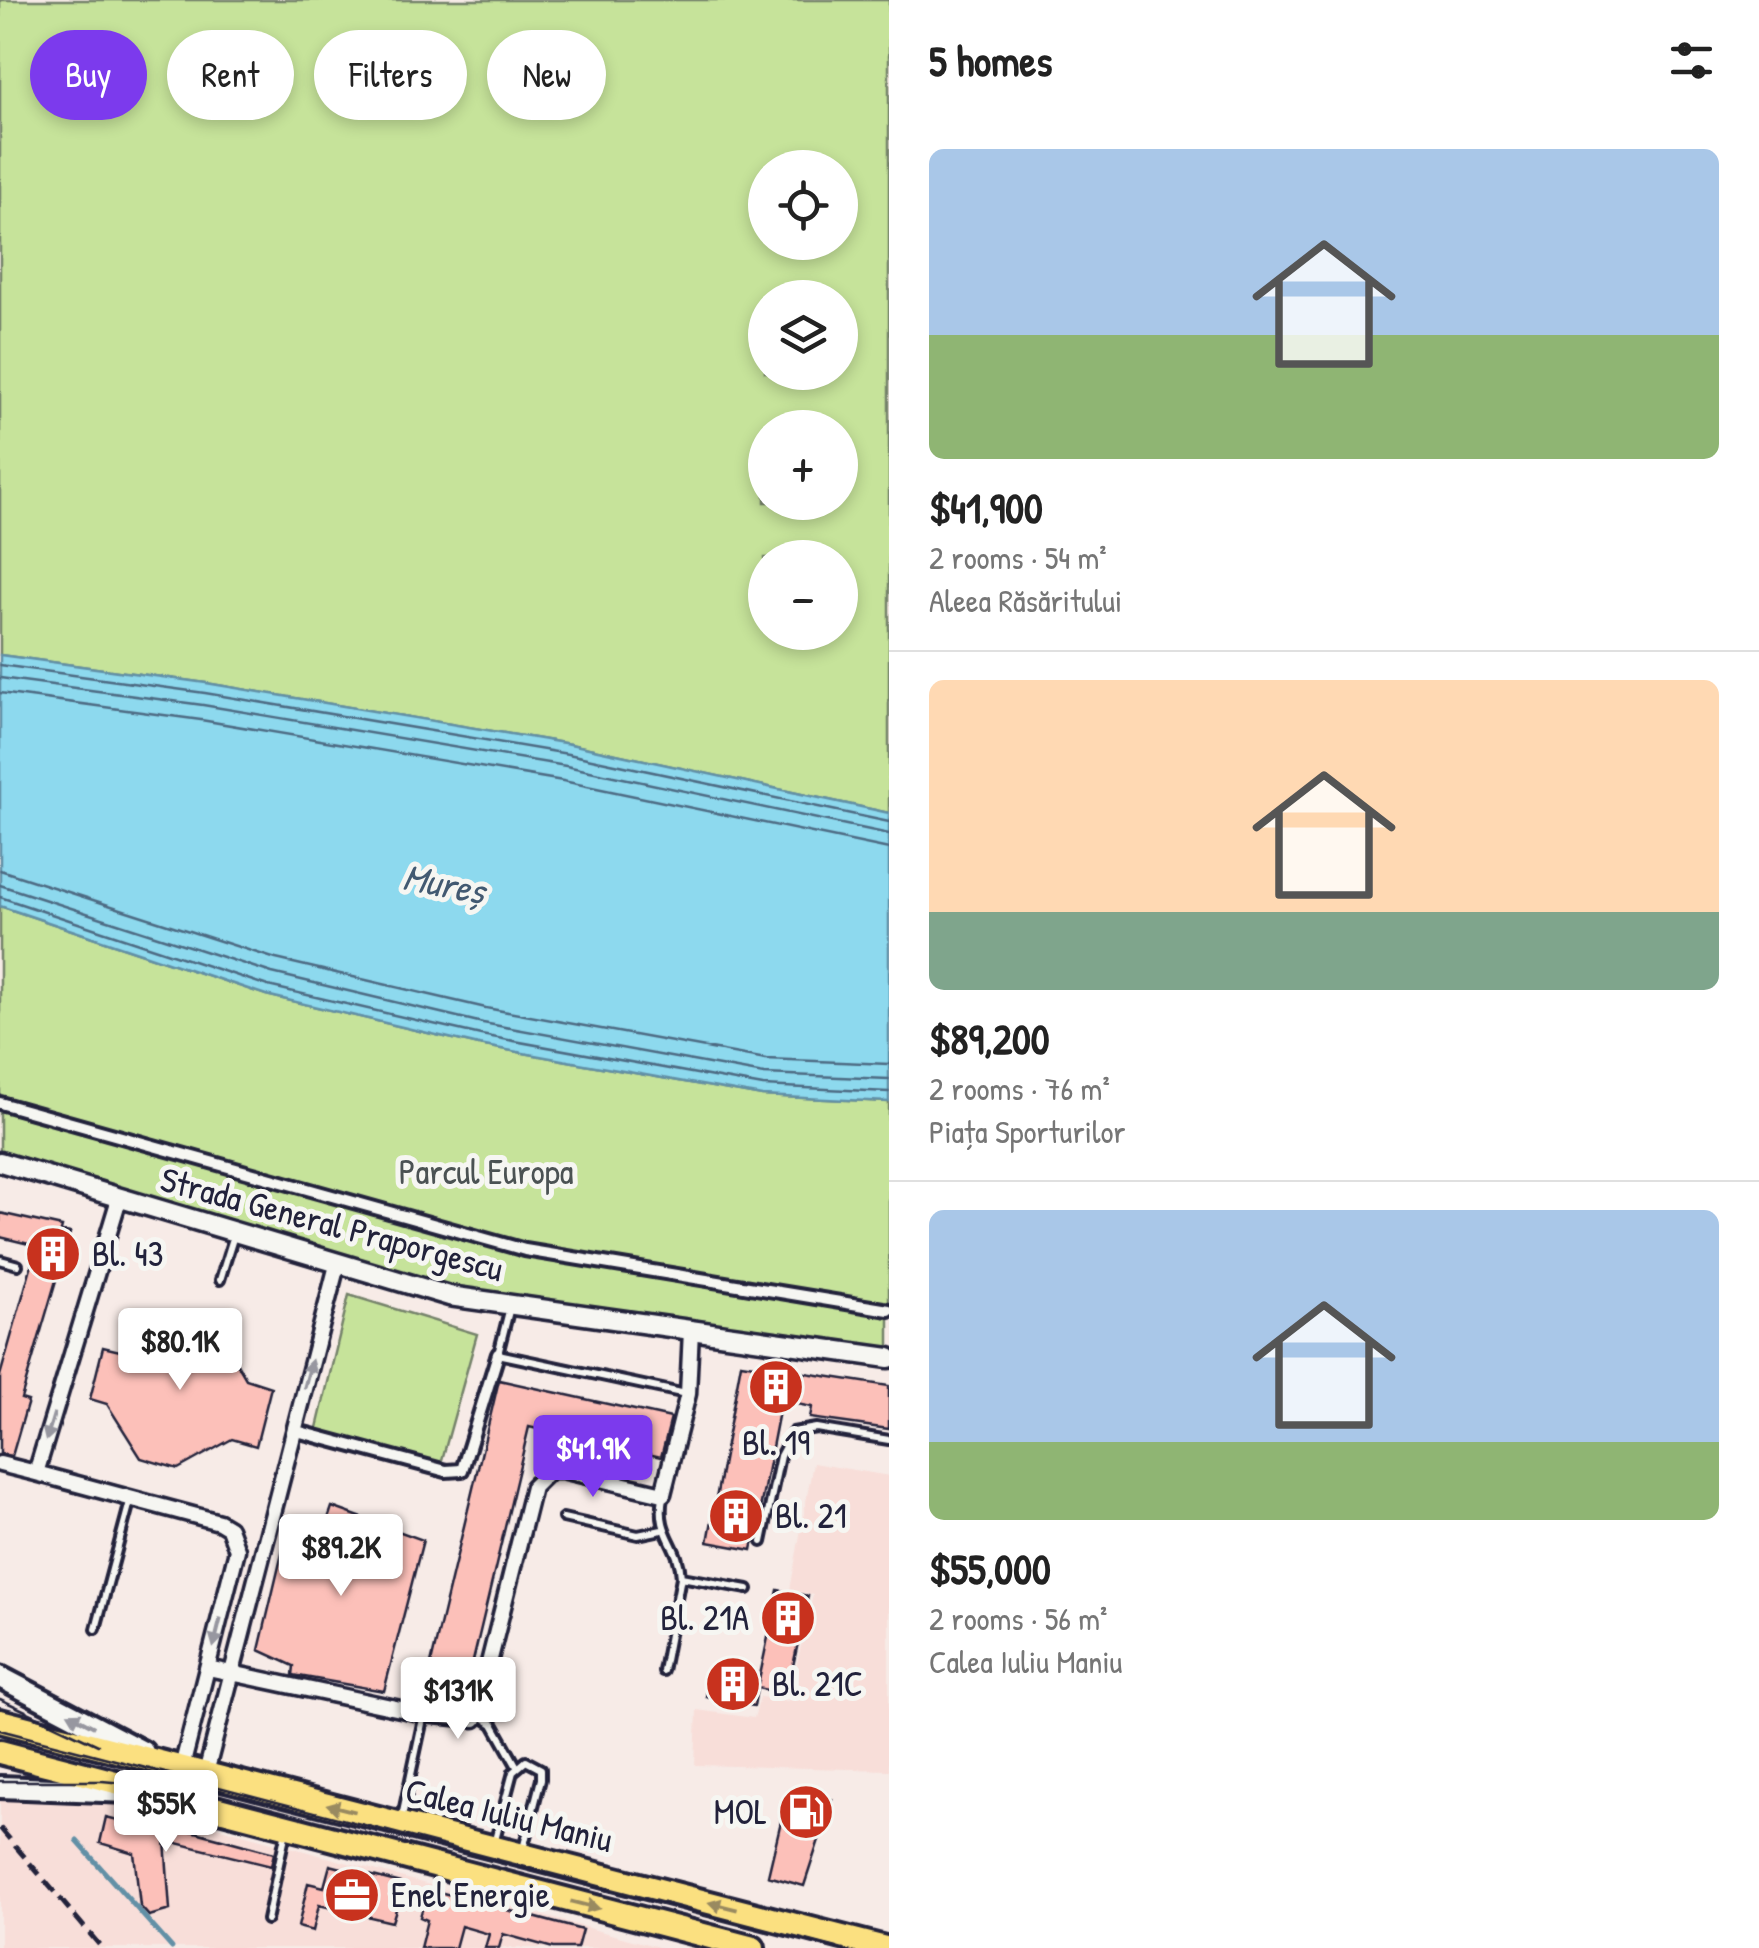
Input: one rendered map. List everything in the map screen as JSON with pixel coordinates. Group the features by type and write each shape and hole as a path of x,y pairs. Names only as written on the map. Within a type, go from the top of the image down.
{"main road":[{"path":"0,1677 172,1765"},
{"name":"Calea Iuliu Maniu","path":"0,1721 885,1948"},
{"name":"Calea Iuliu Maniu","path":"0,1752 286,1830 754,1948"},
{"path":"0,1787 155,1794 188,1790 206,1773"}],"street":[{"path":"0,1103 526,1250 889,1310"},
{"name":"Strada General Praporgescu","path":"0,1162 449,1296 889,1358"},
{"path":"36,1473 119,1200"},
{"path":"206,1773 337,1265"},
{"path":"208,1668 424,1714 461,1720 479,1715 533,1487 540,1477 562,1470 663,1494 688,1394 692,1330"},
{"path":"292,1430 446,1472 462,1470 498,1354"},
{"path":"0,1464 219,1522 236,1538 237,1550 208,1668 172,1765"}],"lane":[{"path":"220,1280 234,1234"},
{"path":"0,1260 18,1265"},
{"path":"510,1307 498,1354 688,1394"},
{"path":"762,1542 780,1456 793,1432 816,1428 889,1440"},
{"path":"663,1494 662,1530 676,1552 681,1577 663,1671"},
{"path":"96,1628 131,1497"},
{"path":"563,1518 638,1535 662,1530"},
{"path":"681,1577 748,1589"},
{"path":"400,1824 424,1714"},
{"path":"479,1715 493,1724 516,1766 493,1848"},
{"path":"516,1766 526,1761 541,1769 521,1854"},
{"path":"267,1920 286,1830"}],"shaded area":[{"path":"813,1463 889,1476 889,1770 695,1765 697,1710 754,1718 760,1697 788,1701 813,1595 790,1590"},
{"path":"0,1791 99,1795 662,1948 0,1948"}],"green space":[{"path":"0,0 889,0 889,813 570,744 206,683 0,655"},
{"name":"Parcul Europa","path":"0,906 266,995 479,1045 762,1096 889,1102 889,1354 436,1287 0,1155"},
{"path":"349,1295 477,1334 440,1467 316,1432"}],"water":[{"name":"Mureș","path":"0,655 206,683 570,744 889,813 889,1102 762,1096 479,1045 266,995 0,906"}],"building":[{"path":"0,1213 62,1227 61,1231 70,1233 21,1399 28,1401 12,1456 0,1454 0,1376 37,1246 0,1237"},
{"path":"177,1313 214,1324 246,1379 271,1387 256,1446 232,1439 178,1469 141,1458 107,1404 90,1399 103,1347 124,1352"},
{"path":"741,1363 889,1386 889,1429 810,1418 812,1407 781,1401 752,1550 708,1542"},
{"path":"499,1380 671,1418 661,1457 529,1427 462,1707 423,1697"},
{"path":"332,1507 423,1540 384,1691 293,1675 294,1666 259,1650 290,1520 328,1519"},
{"path":"778,1590 808,1596 787,1694 757,1688 754,1706 706,1697 710,1670 759,1679 758,1685"},
{"path":"802,1793 832,1800 804,1886 768,1876 786,1800 799,1804"},
{"path":"136,1816 274,1853 271,1866 165,1840 170,1910 149,1916 140,1906 134,1853 100,1843 106,1817 134,1824"},
{"name":"Enel Energie","path":"330,1865 404,1884 392,1922 319,1905 313,1931 298,1927 308,1883 324,1887"},
{"path":"428,1889 582,1930 577,1948 553,1948 503,1934 499,1948 485,1948 489,1934 461,1926 455,1948 420,1948 427,1920 420,1917"}],"waterway":[{"path":"77,1841 172,1948"}],"tram line":[{"path":"0,1699 98,1745"},
{"path":"0,1730 837,1948"},
{"path":"0,1781 102,1781 176,1788"}],"railway":[{"path":"0,1828 102,1948"}],"place":[{"name":"Bl. 43","path":"53,1254"},
{"name":"Bl. 19","path":"776,1387"},
{"name":"Bl. 21","path":"736,1516"},
{"name":"Bl. 21A","path":"788,1618"},
{"name":"Bl. 21C","path":"733,1684"},
{"name":"MOL","path":"806,1812"},
{"name":"Enel Energie","path":"352,1895"}]}
